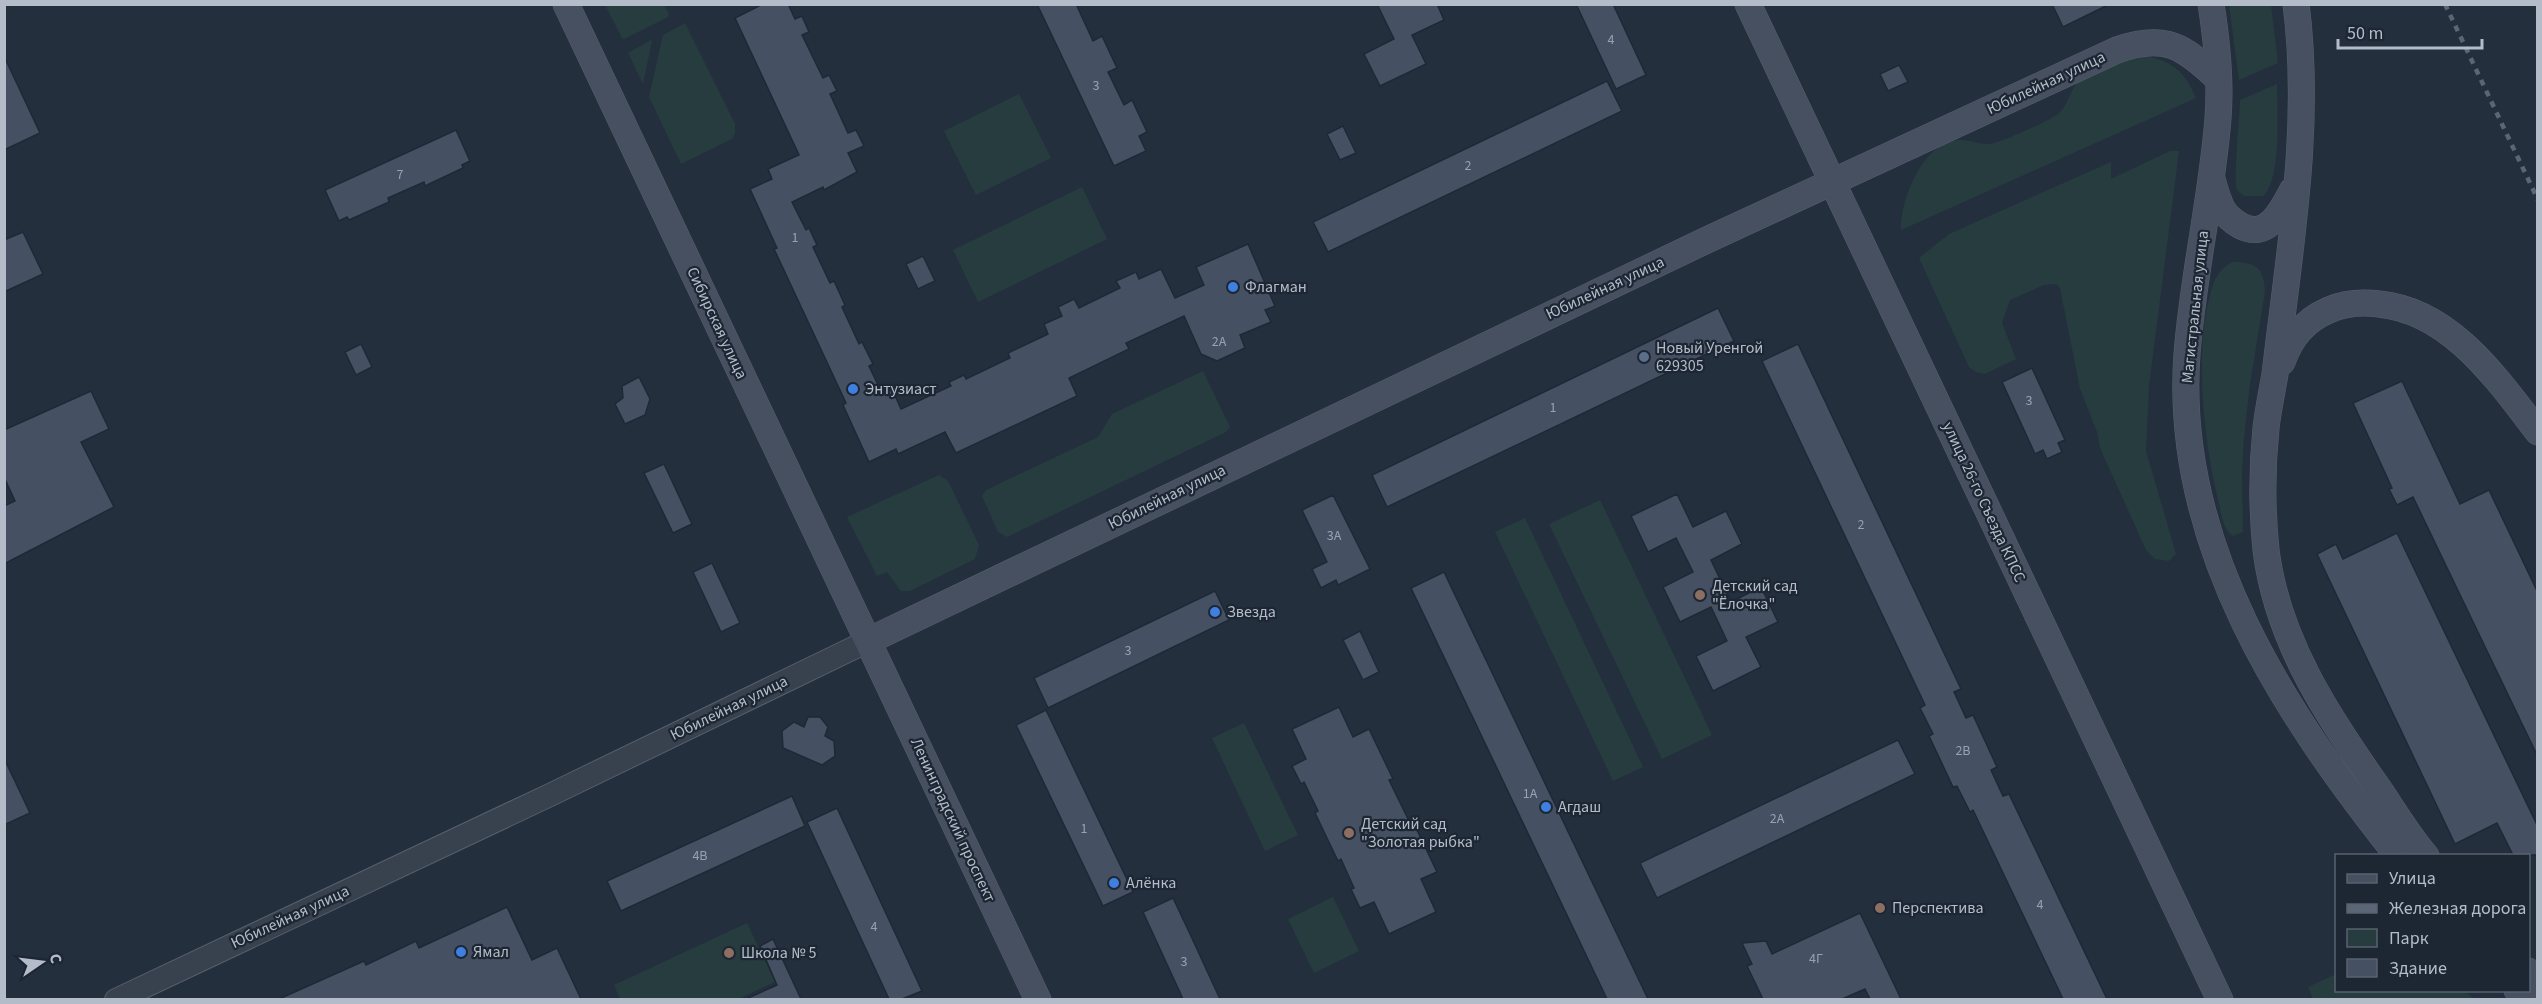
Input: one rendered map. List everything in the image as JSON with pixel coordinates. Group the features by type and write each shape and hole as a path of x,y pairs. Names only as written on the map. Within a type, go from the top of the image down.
{"main road":[{"name":"Сибирская улица","path":"566,4 868,641"},
{"name":"улица 26-го Съезда КПСС","path":"1748,4 2220,999"},
{"name":"Магистральная улица","path":"2211,4 2218,79 2218,117 2212,179 2196,271 2187,353 2185,395 2191,466 2205,522 2218,561 2257,646 2287,700 2367,817 2397,854"},
{"path":"2296,4 2302,95 2297,183 2266,428 2264,467 2266,550 2274,588 2298,656 2317,694 2339,733 2425,854"},
{"name":"Юбилейная улица","path":"868,641 1832,181 2117,50 2136,44 2154,42 2176,46 2189,53 2218,79"},
{"path":"2212,179 2220,203 2231,220 2245,228 2255,230 2274,222 2297,183"},
{"path":"2273,384 2288,345 2301,328 2318,315 2338,306 2363,302 2389,305 2412,312 2440,327 2461,343 2508,393 2538,432"},
{"name":"Ленинградский проспект","path":"868,641 1038,999"}],"street":[{"name":"Юбилейная улица","path":"116,999 550,795 868,641"}],"green space":[{"path":"605,5 664,5 669,14 668,17 624,39"},
{"path":"2229,5 2271,5 2278,63 2239,80"},
{"path":"685,23 735,124 735,133 732,139 681,164 649,97 663,35"},
{"path":"652,41 643,84 628,53"},
{"path":"2144,56 2163,61 2177,69 2188,81 2196,98 1901,230 1909,189 1916,174 1924,161 1945,143 1966,140 1990,144 2004,140 2058,114 2080,80 2111,65"},
{"path":"2277,84 2278,127 2274,173 2264,196 2244,196 2237,190 2236,184 2240,100"},
{"path":"1019,94 1051,158 976,195 944,131"},
{"path":"2170,151 2179,151 2149,386 2146,451 2176,554 2169,561 2155,559 2146,550 2100,448 2097,432 2080,389 2060,288 2056,284 2044,285 2010,300 2002,323 2016,359 1985,374 1969,367 1919,258 1949,234 2111,162 2111,179"},
{"path":"1082,187 1107,239 978,302 953,250"},
{"path":"2232,262 2247,263 2257,268 2263,277 2265,292 2244,438 2243,532 2233,536 2223,521 2209,454 2202,371 2205,318 2211,290 2220,272"},
{"path":"1203,371 1230,427 1226,432 1007,537 998,532 982,496 986,490 1098,437 1112,414"},
{"path":"939,475 948,481 979,545 975,559 910,591 901,591 887,572 877,576 847,517"},
{"path":"1600,500 1712,735 1662,759 1549,524"},
{"path":"1525,518 1643,767 1613,781 1495,532"},
{"path":"1244,723 1298,835 1265,851 1212,738"},
{"path":"1333,897 1359,951 1314,973 1288,919"},
{"name":"Школа № 5","path":"747,923 775,982 738,999 620,999 614,985"},
{"path":"2335,974 2335,992 2465,992 2475,999 2313,999 2308,987"}],"building":[{"path":"763,4 788,4 795,19 802,16 809,32 802,35 823,78 829,75 837,91 830,94 848,133 856,130 864,146 848,153 857,172 824,190 823,187 792,202 806,230 809,228 817,245 813,247 830,283 834,281 845,305 842,307 859,344 862,342 873,364 869,366 882,393 892,389 901,409 951,386 949,382 964,375 966,379 1010,358 1008,353 1048,334 1044,324 1062,316 1058,307 1074,299 1079,308 1120,288 1116,281 1136,272 1139,279 1161,269 1175,298 1204,285 1196,267 1248,244 1275,306 1265,310 1271,322 1240,335 1245,348 1217,361 1201,354 1184,316 1126,343 1129,349 1069,378 1077,396 956,453 945,432 898,454 896,449 869,462 843,405 846,403 774,249 777,248 750,189 772,179 768,169 799,155 735,18"},
{"path":"1037,4 1076,4 1093,41 1102,36 1117,68 1108,72 1124,105 1132,100 1147,132 1139,136 1146,151 1114,166"},
{"path":"1377,4 1437,4 1444,20 1412,35 1426,64 1380,86 1364,54 1394,39"},
{"path":"1576,4 1613,4 1646,75 1616,89"},
{"path":"2052,4 2110,4 2063,27"},
{"path":"4,56 40,133 4,150"},
{"path":"1899,65 1908,82 1888,91 1880,74"},
{"path":"1607,81 1622,111 1328,252 1313,222"},
{"path":"1343,126 1356,153 1340,160 1327,134"},
{"path":"456,130 470,161 462,165 463,168 425,186 424,182 388,198 389,202 349,220 347,217 339,221 325,190"},
{"path":"23,232 43,274 4,292 4,240"},
{"path":"923,256 935,281 918,289 906,264"},
{"path":"1718,308 1734,341 1387,507 1372,475"},
{"path":"361,344 372,367 356,375 345,352"},
{"path":"1798,344 1961,689 1954,692 1966,718 1973,715 1997,767 1991,770 2003,796 2009,794 2107,999 2063,999 1973,810 1970,812 1957,786 1953,787 1929,736 1933,734 1920,708 1925,705 1762,361"},
{"path":"2032,368 2065,440 2058,443 2062,452 2047,459 2043,450 2035,454 2002,382"},
{"path":"639,377 650,399 645,415 625,424 615,404 623,398 622,386"},
{"path":"2402,381 2460,504 2489,490 2538,593 2538,757 2413,497 2397,505 2389,489 2392,488 2353,403"},
{"path":"91,391 109,429 81,442 114,507 4,564 4,506 15,501 4,477 4,430"},
{"path":"664,464 692,524 673,533 644,473"},
{"path":"1677,494 1693,527 1726,511 1742,544 1711,560 1731,602 1761,587 1778,622 1746,637 1761,667 1713,691 1696,656 1727,641 1711,607 1680,622 1663,587 1693,572 1676,538 1648,552 1631,516"},
{"path":"1333,495 1370,569 1338,585 1336,580 1321,588 1312,569 1327,562 1302,510"},
{"path":"2397,533 2538,827 2538,855 2512,854 2497,823 2455,844 2317,554 2336,544 2343,559"},
{"path":"712,563 740,623 721,632 693,572"},
{"path":"1444,572 1648,999 1607,999 1411,588"},
{"path":"1215,591 1229,620 1048,708 1034,678"},
{"path":"1360,631 1379,672 1363,680 1343,640"},
{"path":"1339,707 1353,737 1369,729 1393,779 1389,780 1437,872 1421,879 1436,912 1389,934 1374,902 1360,908 1341,859 1338,861 1315,813 1318,811 1304,782 1301,784 1292,766 1306,759 1292,729"},
{"path":"1046,710 1133,892 1103,906 1016,725"},
{"path":"808,717 820,717 828,727 825,736 834,741 835,756 822,765 783,748 782,731 794,722 804,727"},
{"path":"1898,740 1915,774 1657,898 1640,863"},
{"path":"4,758 30,813 4,825"},
{"path":"792,796 805,826 621,911 607,881"},
{"path":"837,808 922,991 902,999 889,999 807,822"},
{"path":"1173,898 1220,999 1183,999 1143,912"},
{"name":"Ямал","path":"507,907 532,960 557,948 581,999 279,999 364,961 366,965 416,941 419,948"},
{"path":"1860,913 1901,999 1870,999 1865,989 1842,999 1763,999 1747,966 1752,964 1742,943 1766,941 1772,954"},
{"path":"773,939 801,999 746,999 777,985 760,946"}],"railway":[{"path":"2445,4 2538,200"}],"place":[{"name":"Флагман","path":"1233,287"},
{"name":"Новый Уренгой 629305","path":"1644,357"},
{"name":"Энтузиаст","path":"853,389"},
{"name":"Детский сад \"Ёлочка\"","path":"1700,595"},
{"name":"Звезда","path":"1215,612"},
{"name":"Агдаш","path":"1546,807"},
{"name":"Детский сад \"Золотая рыбка\"","path":"1349,833"},
{"name":"Алёнка","path":"1114,883"},
{"name":"Перспектива","path":"1880,908"},
{"name":"Ямал","path":"461,952"},
{"name":"Школа № 5","path":"729,953"}]}
